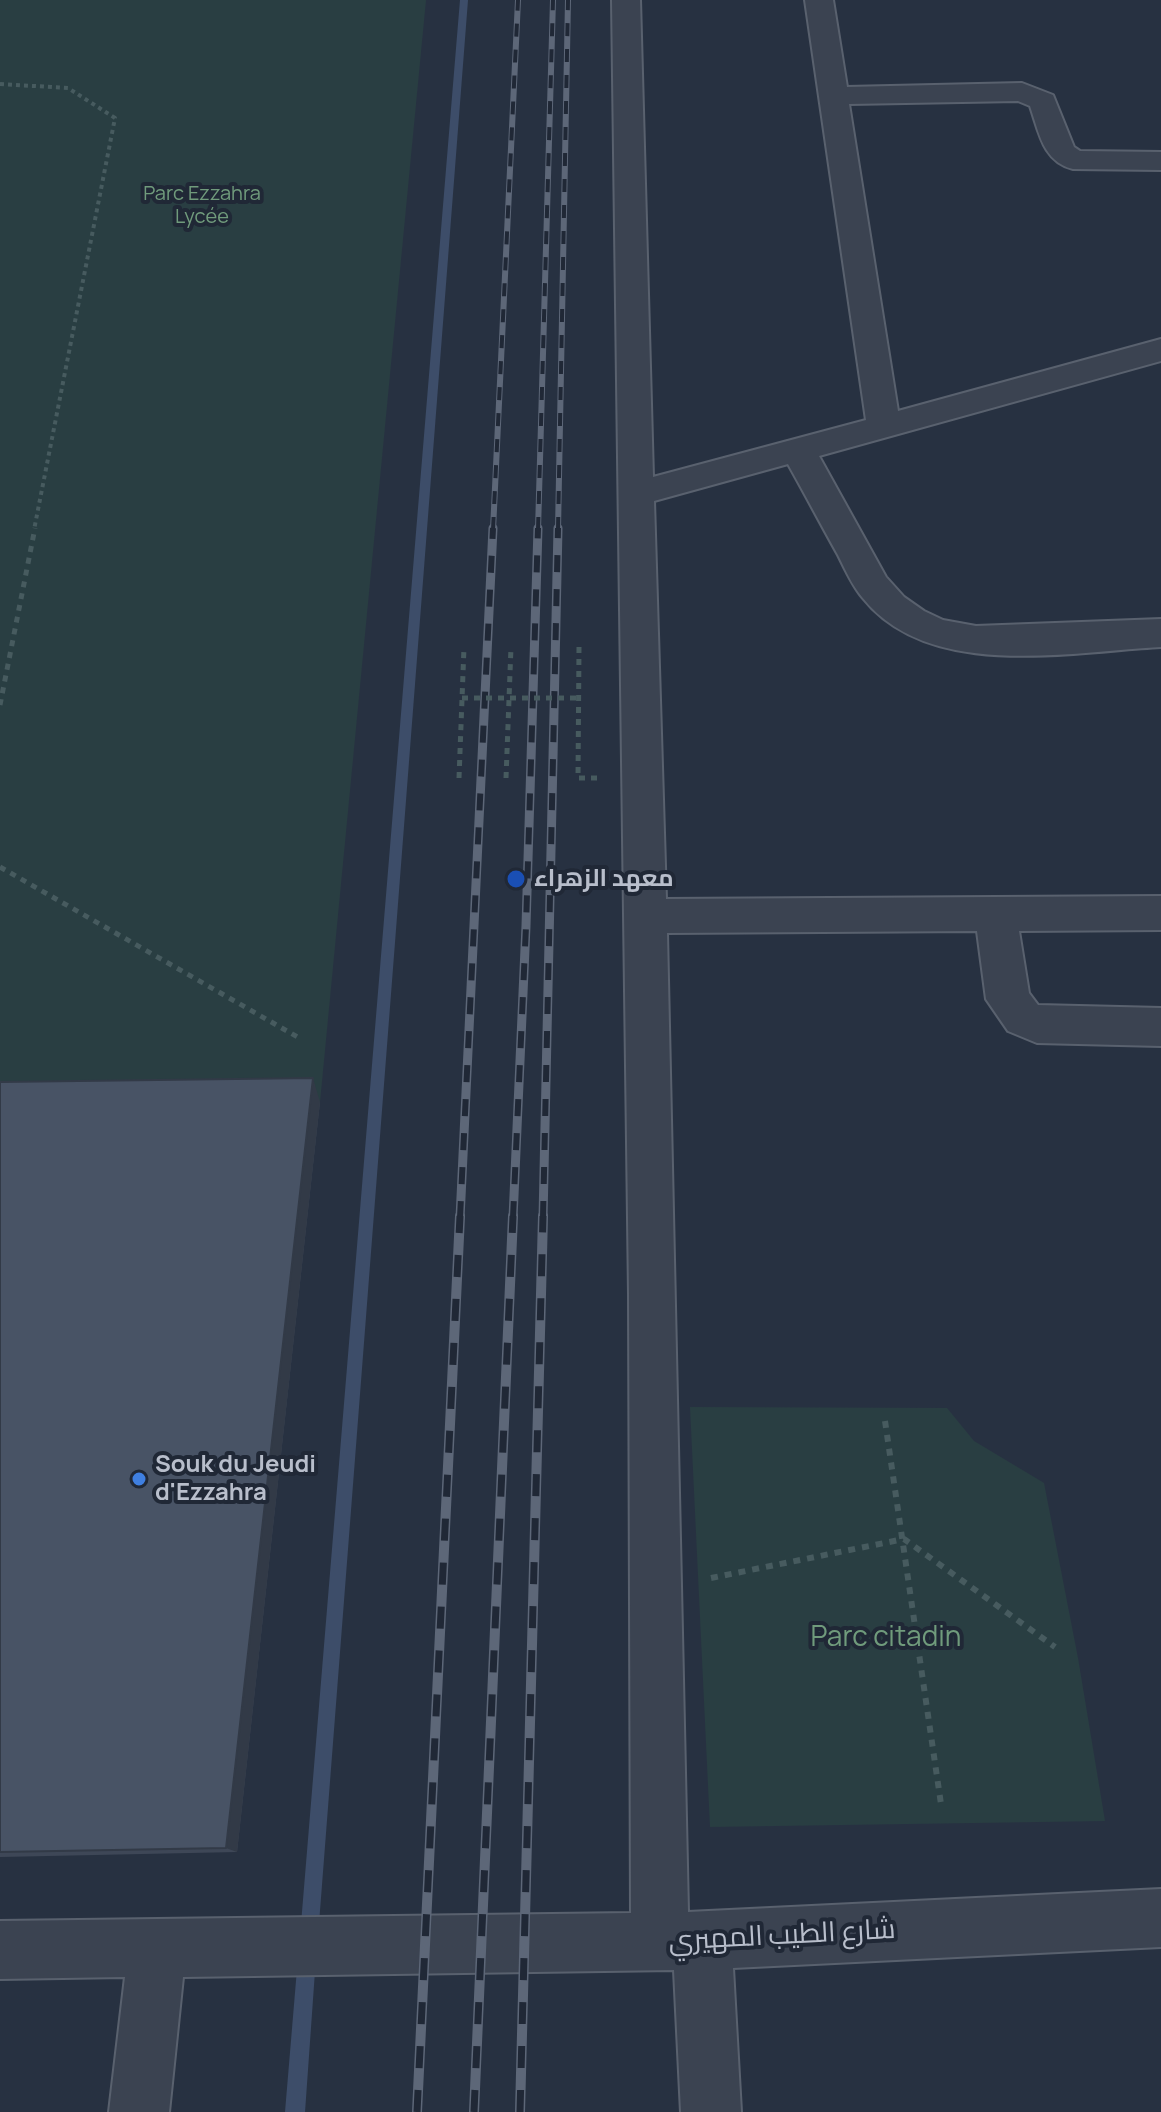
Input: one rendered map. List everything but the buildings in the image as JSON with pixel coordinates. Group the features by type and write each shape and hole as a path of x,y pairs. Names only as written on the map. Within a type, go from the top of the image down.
{"street":[{"path":"626,0 645,916 681,1941 711,2112"},
{"path":"819,0 884,427"},
{"path":"834,96 1022,92 1043,101 1061,151 1073,160 1161,161"},
{"path":"637,494 1161,350"},
{"path":"798,450 873,586 886,603 911,623 942,635 981,642 1161,633"},
{"path":"645,916 1161,913"},
{"path":"995,914 1008,999 1023,1018 1037,1024 1161,1027"},
{"name":"شارع الطيب المهيري","path":"157,1949 681,1941 1161,1918"},
{"path":"0,1950 157,1949 139,2112"}],"path":[{"path":"0,84 68,88 115,118 0,705"},
{"path":"459,778 464,647"},
{"path":"506,778 511,647"},
{"path":"578,778 579,647"},
{"path":"462,698 578,698"},
{"path":"0,867 301,1039"},
{"path":"885,1421 941,1804"},
{"path":"711,1578 904,1539 1055,1647"}],"green space":[{"name":"Parc Ezzahra Lycée","path":"0,0 426,0 320,1102 0,1105"},
{"name":"Parc citadin","path":"690,1407 947,1408 974,1441 1044,1483 1105,1821 710,1827"}],"waterway":[{"path":"309,1936 464,0"},
{"path":"295,2112 307,1957"}],"railway":[{"path":"493,530 518,0"},
{"path":"538,530 553,0"},
{"path":"558,530 568,0"},
{"path":"460,1218 493,528"},
{"path":"513,1218 526,926 538,528"},
{"path":"543,1218 558,528"},
{"path":"417,2112 460,1216"},
{"path":"474,2112 513,1216"},
{"path":"520,2112 543,1216"}],"place":[{"name":"معهد الزهراء","path":"516,879"},
{"name":"Souk du Jeudi d'Ezzahra","path":"139,1479"}]}
